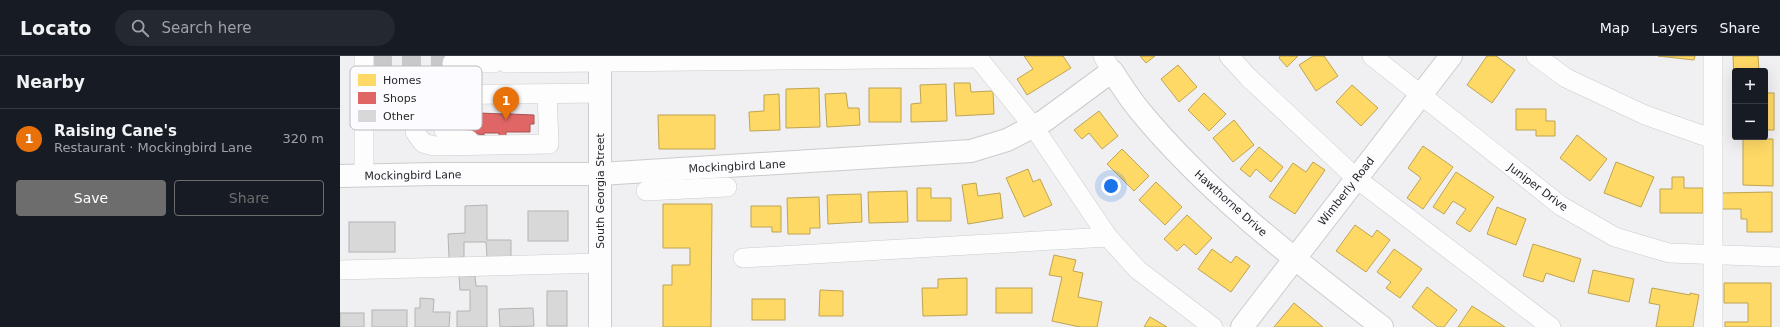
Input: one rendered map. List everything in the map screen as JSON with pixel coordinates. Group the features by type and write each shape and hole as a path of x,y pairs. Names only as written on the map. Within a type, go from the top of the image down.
{"main road":[{"name":"Wimberly Road","path":"1242,327 1451,56"},
{"name":"South Georgia Street","path":"600,59 600,327"},
{"name":"Mockingbird Lane","path":"340,176 434,174 600,174 971,151 1007,140 1044,121 1107,64"},
{"name":"Hawthorne Drive","path":"1107,64 1139,110 1186,162 1216,192 1294,259 1382,327"}],"street":[{"path":"1229,56 1248,77 1357,179 1551,327"},
{"name":"Juniper Drive","path":"1372,56 1561,206 1615,237 1669,253 1780,257"},
{"path":"1536,56 1566,78 1645,115 1713,139"},
{"path":"1713,56 1713,327"},
{"path":"490,63 600,59 978,58 1033,126 1108,237 1138,270 1213,327"},
{"path":"482,99 547,94 601,93"},
{"path":"415,130 423,143 442,141 549,144 547,94"},
{"path":"364,175 365,130"},
{"path":"434,174 442,141 453,130"},
{"path":"646,191 727,187"},
{"path":"742,258 1108,237"},
{"path":"340,270 600,264"}],"building: Homes":[{"path":"1024,56 1063,56 1071,68 1027,95 1017,79 1033,69"},
{"path":"1140,56 1155,56 1146,63"},
{"path":"1280,56 1298,56 1287,67 1279,58"},
{"path":"1313,56 1324,56 1338,76 1316,91 1299,65"},
{"path":"1487,56 1496,56 1515,70 1492,103 1467,85"},
{"path":"1658,56 1695,56 1694,60"},
{"path":"1733,56 1758,56 1759,68 1733,68"},
{"path":"1178,65 1197,87 1179,102 1161,79"},
{"path":"954,83 970,83 971,92 993,91 994,114 956,116"},
{"path":"946,84 947,121 911,122 911,104 921,103 920,85"},
{"path":"1352,85 1378,108 1361,126 1336,102"},
{"path":"819,88 820,127 786,128 786,89"},
{"path":"869,88 901,88 901,122 869,122"},
{"path":"846,93 848,108 859,108 860,125 827,127 825,94"},
{"path":"1204,93 1226,114 1209,131 1188,110"},
{"path":"1768,93 1774,93 1774,130 1768,130"},
{"path":"779,94 780,130 750,131 749,112 764,111 764,95"},
{"path":"1516,109 1546,109 1546,121 1555,121 1555,136 1536,136 1536,130 1516,130"},
{"path":"1099,111 1118,136 1102,149 1089,133 1082,139 1074,130"},
{"path":"658,115 715,115 715,149 659,149"},
{"path":"1234,120 1254,145 1233,162 1213,138"},
{"path":"1577,135 1607,159 1590,181 1560,158"},
{"path":"1773,139 1773,186 1743,185 1743,140"},
{"path":"1423,146 1453,167 1423,209 1407,198 1421,178 1408,168"},
{"path":"1259,147 1283,167 1271,182 1256,169 1250,177 1240,169"},
{"path":"1122,149 1149,176 1134,191 1107,164"},
{"path":"1313,162 1325,170 1295,214 1269,197 1293,163 1306,172"},
{"path":"1616,162 1654,177 1641,207 1604,193"},
{"path":"1028,169 1033,182 1040,179 1052,205 1024,217 1006,178"},
{"path":"1456,172 1494,197 1470,232 1456,223 1466,209 1453,201 1444,214 1433,207"},
{"path":"1672,177 1684,177 1684,188 1703,188 1703,213 1660,213 1660,189 1672,189"},
{"path":"1156,182 1182,207 1165,225 1139,200"},
{"path":"976,183 978,196 1000,193 1003,218 968,224 962,185"},
{"path":"917,188 931,188 931,198 951,198 951,221 917,221"},
{"path":"907,191 908,222 869,223 868,192"},
{"path":"1772,192 1772,232 1747,232 1747,219 1741,219 1741,209 1720,209 1720,193"},
{"path":"861,194 862,222 828,224 827,195"},
{"path":"819,197 820,228 810,228 810,234 788,234 787,198"},
{"path":"663,204 712,204 711,327 663,327 663,285 672,285 672,265 690,265 690,248 663,248"},
{"path":"751,206 781,206 781,232 772,232 772,227 751,227"},
{"path":"1497,207 1526,219 1516,245 1487,234"},
{"path":"1187,215 1212,238 1196,255 1184,244 1177,251 1164,239"},
{"path":"1355,225 1372,237 1377,230 1390,240 1366,272 1336,251"},
{"path":"1533,244 1581,259 1574,282 1546,273 1543,282 1523,276"},
{"path":"1212,249 1231,263 1236,256 1250,266 1231,292 1198,269"},
{"path":"1394,249 1422,269 1400,298 1386,288 1391,282 1377,272"},
{"path":"1054,255 1076,260 1073,271 1083,273 1078,297 1102,302 1097,327 1080,327 1052,321 1062,277 1049,275"},
{"path":"1593,270 1634,279 1629,302 1588,293"},
{"path":"967,278 967,315 923,316 922,288 938,288 938,279"},
{"path":"1724,283 1771,283 1771,327 1725,327 1725,322 1748,322 1748,303 1724,303"},
{"path":"1427,287 1457,310 1444,327 1438,327 1412,307"},
{"path":"996,288 1032,288 1032,313 996,313"},
{"path":"1652,288 1690,295 1690,293 1699,295 1693,327 1656,327 1660,305 1649,303"},
{"path":"820,290 843,291 843,316 819,316"},
{"path":"752,299 785,299 785,320 752,320"},
{"path":"1294,303 1323,327 1274,327"},
{"path":"1472,306 1505,327 1458,327"},
{"path":"1150,317 1167,327 1144,327"}],"building: Shops":[{"path":"503,110 510,110 510,114 534,115 534,124 530,124 530,132 506,132 506,136 499,136 499,133 484,133 484,135 472,133 472,130 482,130 482,113 503,114"}],"building: Other":[{"path":"487,205 487,240 511,240 511,257 487,257 486,242 464,242 464,257 449,258 448,234 465,233 465,206"},
{"path":"528,211 568,211 568,241 528,241"},
{"path":"349,222 395,222 395,252 349,252"},
{"path":"459,276 475,276 476,286 487,286 487,327 457,327 457,311 470,311 470,290 460,290"},
{"path":"547,291 567,291 567,326 547,326"},
{"path":"420,298 434,299 433,312 450,312 449,327 415,327 415,308 420,308"},
{"path":"533,308 534,326 500,327 499,309"},
{"path":"372,310 407,310 407,327 372,327"},
{"path":"340,313 364,313 364,327 340,327"}],"tunnel":[{"path":"373,64 452,63"}],"place":[{"name":"Raising Cane's","path":"506,120"}]}
